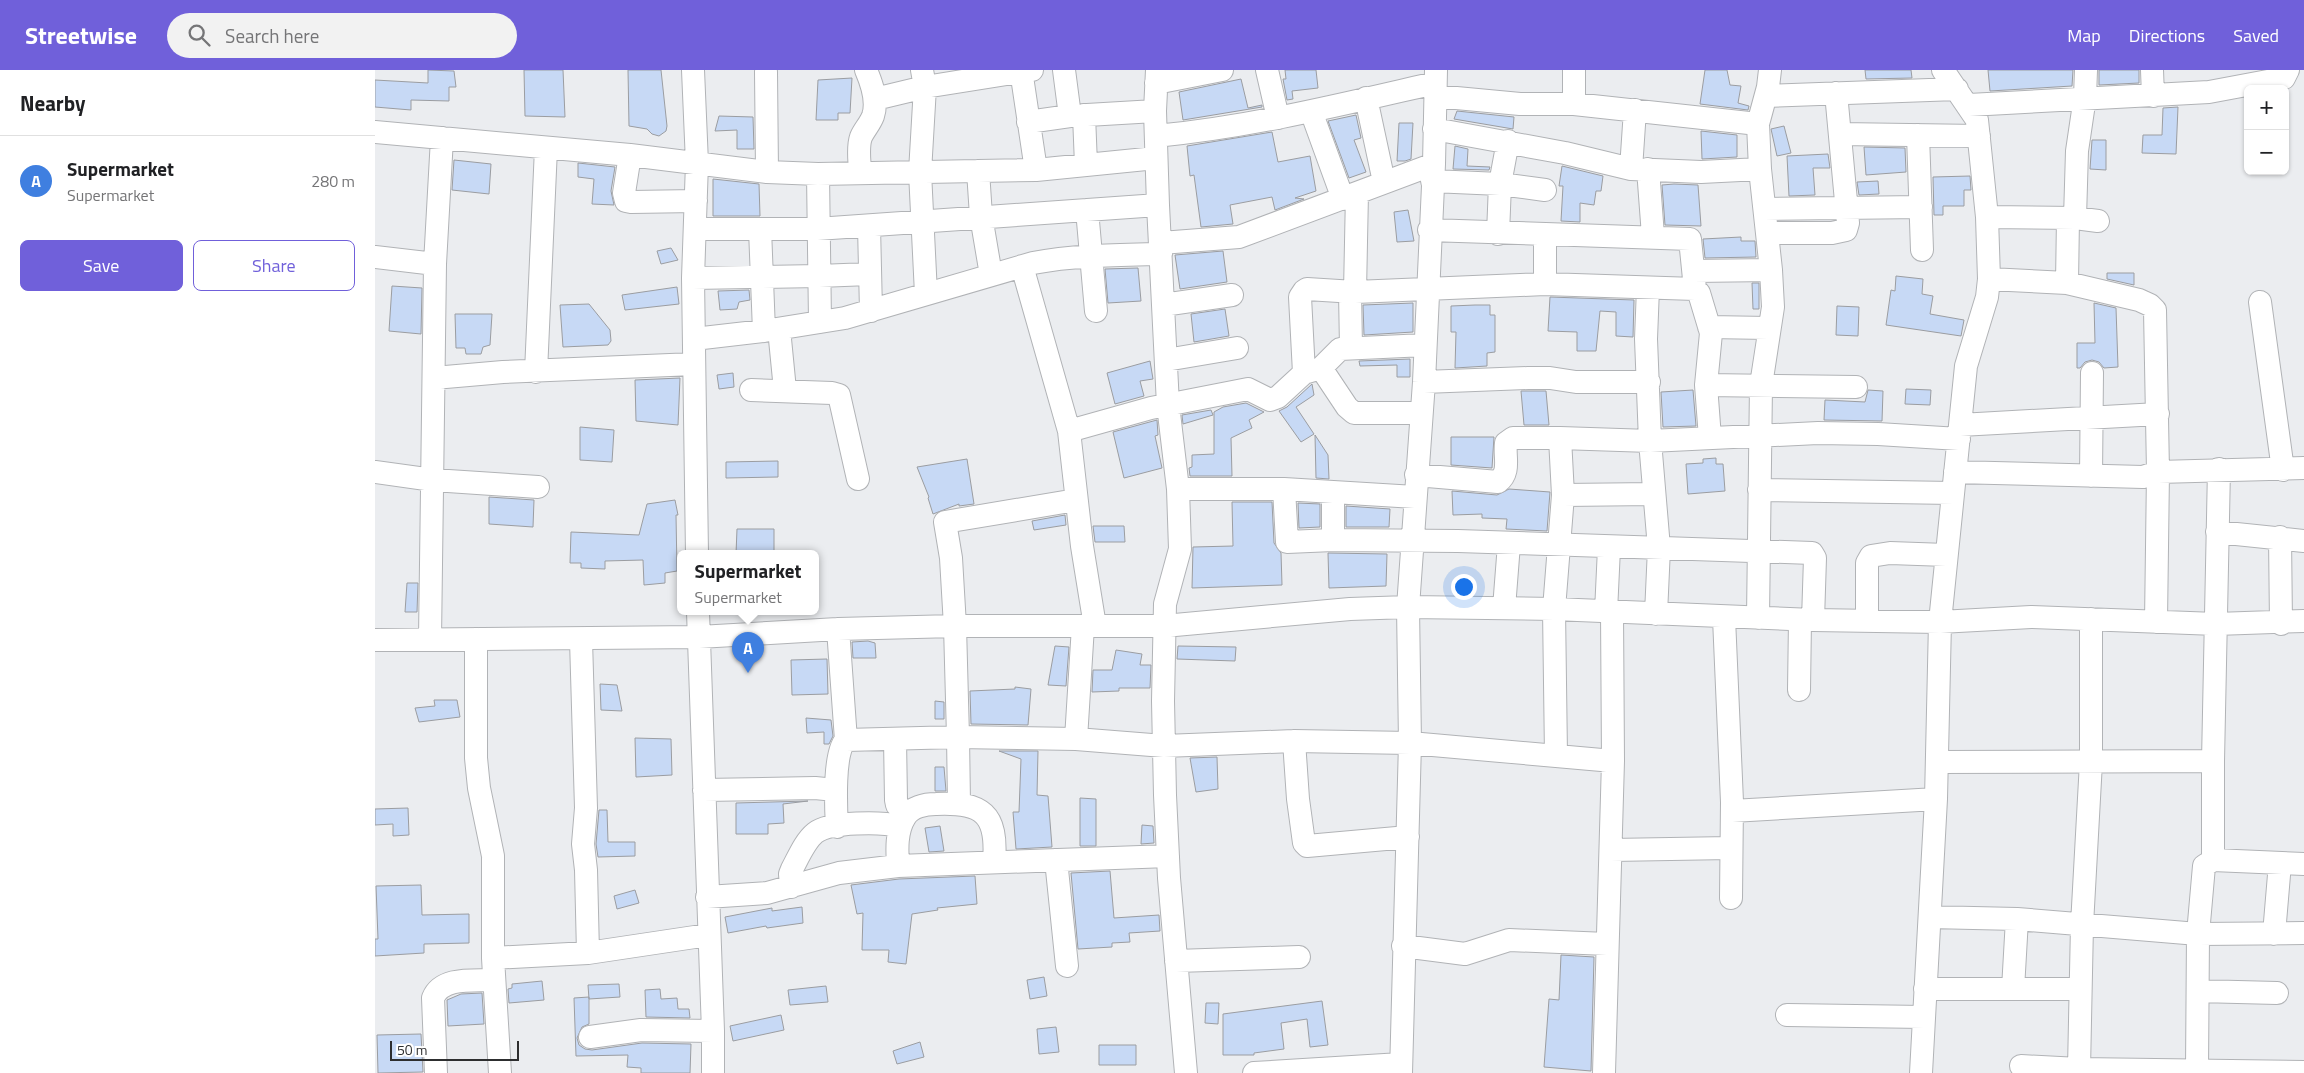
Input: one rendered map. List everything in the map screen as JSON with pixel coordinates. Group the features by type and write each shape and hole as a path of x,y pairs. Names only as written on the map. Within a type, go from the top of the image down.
{"street":[{"path":"693,70 697,164 693,278 697,550"},
{"path":"860,173 859,146 861,137 873,116 875,99 866,70"},
{"path":"875,99 923,78 1025,70 1028,122 1036,170"},
{"path":"1064,70 1077,115 1086,165"},
{"path":"1186,1073 1168,856 1164,746 1165,598 1180,554 1178,489 1169,405 1163,305 1156,147 1156,77 1222,70"},
{"path":"1267,70 1278,118"},
{"path":"1574,70 1574,104"},
{"path":"1757,618 1761,385 1768,328 1773,307 1760,169 1758,124 1766,96 1770,70"},
{"path":"1921,1073 1936,799 1940,622 1968,357 1983,313 1989,278 1987,217 1977,120 1943,70"},
{"path":"2067,283 2077,151 2085,97 2086,70"},
{"path":"2152,70 2153,96"},
{"path":"1766,96 1836,94 1963,97 2153,96 2209,92 2241,78 2284,78 2288,70"},
{"path":"766,72 767,172"},
{"path":"923,78 920,172 926,294"},
{"path":"1254,1073 1401,1068 1410,743 1408,607 1425,345 1435,83"},
{"path":"375,132 630,155 767,172 818,174 1036,170 1086,165 1156,147 1207,131 1278,118 1435,83 1521,104 1574,104 1758,124"},
{"path":"1767,233 1840,232 1847,227 1847,208 1836,94"},
{"path":"1366,98 1384,182"},
{"path":"1635,110 1639,169 1653,236"},
{"path":"1028,122 1077,115 1155,111"},
{"path":"1311,111 1350,196 1353,292 1351,348"},
{"path":"1434,129 1565,152 1639,169 1701,172 1760,169"},
{"path":"1840,134 1979,136"},
{"path":"1918,134 1922,250"},
{"path":"430,639 435,264 442,138"},
{"path":"1498,234 1500,184 1507,142"},
{"path":"536,372 546,148"},
{"path":"630,155 624,193 626,201 696,201"},
{"path":"978,171 981,216 991,276"},
{"path":"694,339 771,330 871,311 1022,266 1052,260 1239,237 1384,182 1433,173 1545,190"},
{"path":"818,174 817,229 820,322"},
{"path":"695,229 817,229 1158,205"},
{"path":"1765,209 1921,207"},
{"path":"1087,210 1096,311"},
{"path":"1987,217 2072,218 2098,221"},
{"path":"869,226 871,311"},
{"path":"760,229 761,277 785,390"},
{"path":"1429,230 1498,234 1653,236 1690,239 1695,280 1709,327 1711,341 1707,384 1710,438"},
{"path":"1545,235 1545,284"},
{"path":"375,257 435,264"},
{"path":"1022,266 1069,431 1089,626 1075,739"},
{"path":"1421,413 1354,413 1347,407 1313,370 1301,293 1311,289 1353,292 1545,284 1648,288 1771,270"},
{"path":"693,278 869,274"},
{"path":"1989,278 2067,283 2139,300 2150,305 2155,310 2158,414 2156,622"},
{"path":"1648,288 1646,339 1650,441 1659,548 1656,614"},
{"path":"1163,305 1232,295"},
{"path":"1759,490 2091,476 2143,477 2158,472 2219,469 2294,469 2260,302"},
{"path":"1709,327 1768,328"},
{"path":"1069,431 1113,418 1248,389 1270,400 1278,397 1336,351 1351,348 1425,345"},
{"path":"1166,360 1237,348"},
{"path":"434,378 694,364"},
{"path":"2091,476 2092,373"},
{"path":"1423,382 1550,378 1576,382 1649,382"},
{"path":"1707,384 1856,387"},
{"path":"751,390 833,392 839,395 858,479"},
{"path":"1178,489 1284,489 1333,492 1498,482 1506,472 1505,446 1508,440 1513,438 1650,441 1759,435 1959,432 2093,418 2158,414"},
{"path":"1556,756 1554,609 1563,495 1560,438"},
{"path":"2213,860 2213,761 2219,469"},
{"path":"375,472 433,480 538,487"},
{"path":"1284,489 1287,542 1333,540 1413,541 1609,548 1757,550 1814,554 1799,690"},
{"path":"1333,492 1333,540"},
{"path":"1563,495 1654,494"},
{"path":"959,803 955,626 951,558 945,522 1076,500"},
{"path":"2217,532 2280,537 2304,541"},
{"path":"2280,537 2281,624"},
{"path":"1504,608 1509,544"},
{"path":"1604,1073 1613,761 1609,548"},
{"path":"1867,620 1867,563 1871,556 1890,553 1946,556"},
{"path":"375,640 581,640 699,637 838,628 1164,626 1350,609 1408,607 1554,609 1724,618 1806,620 1940,622 2031,617 2216,624 2304,622"},
{"path":"698,615 713,1073"},
{"path":"1724,618 1732,811 1730,848 1731,898"},
{"path":"2079,1069 2082,925 2091,762 2091,619"},
{"path":"837,827 835,790 841,747 846,740 838,628"},
{"path":"476,639 475,758 493,856 493,958 500,1073"},
{"path":"581,640 586,808 583,844 587,870 588,953"},
{"path":"846,740 958,737 1075,739 1164,746 1294,741 1410,743 1613,761"},
{"path":"895,738 896,800 903,820"},
{"path":"1294,741 1298,799 1304,843 1307,846 1408,837"},
{"path":"1937,762 2213,761"},
{"path":"704,790 815,788 835,790"},
{"path":"1732,811 1936,799"},
{"path":"898,866 898,838 903,820 919,806 929,804 959,803 975,806 989,822 994,841 994,862"},
{"path":"791,887 790,874 810,839 820,830 903,820"},
{"path":"1611,850 1730,848"},
{"path":"707,897 767,892 839,873 898,866 1168,856"},
{"path":"1056,860 1067,966"},
{"path":"2197,1070 2198,934 2204,866 2213,860 2304,864"},
{"path":"2274,934 2280,863"},
{"path":"1930,916 2017,919 2198,934 2304,933"},
{"path":"2013,989 2017,919"},
{"path":"493,958 588,953 708,935"},
{"path":"1403,946 1465,954 1509,940 1607,944"},
{"path":"1176,961 1299,957"},
{"path":"436,1073 433,998 437,989 444,984 453,982 494,980"},
{"path":"1925,988 2080,989"},
{"path":"2198,991 2277,992"},
{"path":"1787,1015 1924,1018"},
{"path":"590,1037 641,1030 713,1031"},
{"path":"2021,1066 2079,1069 2304,1072"}],"building":[{"path":"428,70 454,71 456,87 449,87 449,101 411,100 411,110 375,107 375,80 428,83"},
{"path":"524,70 563,70 565,117 525,116"},
{"path":"628,70 661,70 667,126 666,131 659,136 652,134 647,129 629,126"},
{"path":"1285,70 1316,70 1318,88 1292,91 1293,99 1287,100 1283,79 1286,79"},
{"path":"1705,70 1727,70 1730,85 1741,86 1738,103 1749,106 1748,110 1700,104"},
{"path":"1865,70 1911,70 1912,78 1866,79"},
{"path":"1988,70 2073,70 2072,86 1990,91"},
{"path":"2099,70 2139,70 2139,83 2099,85"},
{"path":"852,78 850,113 838,113 838,120 816,120 818,80"},
{"path":"1241,79 1248,108 1262,105 1262,107 1183,120 1179,92"},
{"path":"2178,107 2176,154 2142,153 2143,135 2162,135 2163,108"},
{"path":"1457,111 1514,117 1513,129 1454,119"},
{"path":"1356,115 1361,138 1354,140 1366,172 1349,178 1328,121"},
{"path":"719,116 753,117 754,149 737,149 737,130 715,131"},
{"path":"1399,123 1413,123 1411,159 1405,161 1397,161"},
{"path":"1784,126 1791,153 1777,156 1771,129"},
{"path":"1701,131 1737,135 1737,157 1702,159"},
{"path":"1272,132 1278,162 1310,156 1316,191 1295,198 1304,199 1275,210 1272,197 1230,205 1233,224 1201,227 1194,175 1190,176 1187,146"},
{"path":"2092,140 2106,140 2106,170 2090,169"},
{"path":"1455,146 1468,149 1467,166 1490,167 1489,170 1453,169"},
{"path":"1864,147 1905,148 1906,172 1866,175"},
{"path":"1828,154 1830,168 1813,168 1815,195 1789,196 1787,156"},
{"path":"454,160 491,164 489,194 452,190"},
{"path":"578,163 615,167 611,191 614,205 592,204 594,179 578,177"},
{"path":"1562,166 1603,176 1601,191 1596,191 1594,205 1580,203 1580,222 1561,221 1563,186 1559,186"},
{"path":"1970,176 1971,190 1964,190 1964,206 1943,206 1943,215 1934,215 1933,177"},
{"path":"713,179 759,184 760,216 713,216"},
{"path":"1878,181 1879,194 1859,195 1857,182"},
{"path":"1662,185 1698,185 1701,226 1665,225"},
{"path":"1408,210 1414,241 1397,242 1394,212"},
{"path":"1741,237 1741,241 1755,241 1756,257 1705,258 1703,239"},
{"path":"671,248 678,260 661,264 657,251"},
{"path":"1223,251 1227,282 1180,289 1175,255"},
{"path":"1138,268 1141,301 1108,303 1105,269"},
{"path":"2107,273 2134,273 2134,285 2107,279"},
{"path":"1896,276 1923,279 1922,294 1933,296 1930,314 1964,320 1961,336 1886,325 1891,290 1895,291"},
{"path":"1752,283 1759,283 1759,309 1753,309"},
{"path":"392,286 422,288 421,334 389,331"},
{"path":"677,287 679,304 625,310 622,295"},
{"path":"749,290 750,300 739,302 737,309 720,310 718,291"},
{"path":"1550,297 1634,300 1633,337 1616,336 1616,312 1600,311 1596,351 1577,351 1577,332 1548,331"},
{"path":"1413,303 1413,332 1364,335 1363,305"},
{"path":"2094,303 2116,308 2118,367 2104,368 2099,362 2092,360 2085,362 2080,368 2077,368 2077,343 2095,343"},
{"path":"589,304 610,330 611,341 608,345 563,347 560,305"},
{"path":"1490,305 1490,315 1495,315 1495,352 1487,353 1487,366 1455,368 1456,332 1451,332 1451,306"},
{"path":"1837,306 1859,307 1858,336 1836,335"},
{"path":"1225,309 1229,336 1194,342 1191,314"},
{"path":"455,314 492,314 490,345 483,347 481,354 466,354 465,348 456,348"},
{"path":"1410,359 1410,377 1397,377 1397,365 1360,366 1359,361"},
{"path":"1150,361 1153,379 1140,381 1144,396 1115,404 1107,373"},
{"path":"733,373 734,387 719,389 717,375"},
{"path":"680,378 678,425 636,421 635,380"},
{"path":"1312,384 1314,395 1296,407 1314,434 1301,442 1279,411 1287,407"},
{"path":"1906,389 1931,390 1930,405 1905,404"},
{"path":"1693,390 1696,426 1663,427 1661,392"},
{"path":"1868,390 1883,391 1882,421 1824,420 1825,400 1865,402"},
{"path":"1521,391 1546,391 1549,425 1524,425"},
{"path":"1246,403 1264,412 1249,420 1252,428 1231,438 1232,476 1190,476 1189,468 1192,467 1192,455 1214,454 1214,412 1223,407"},
{"path":"1211,410 1213,415 1183,424 1182,415"},
{"path":"1157,420 1158,435 1155,436 1162,468 1124,478 1113,432"},
{"path":"580,427 614,430 612,462 580,460"},
{"path":"1315,435 1328,455 1329,479 1316,478"},
{"path":"1451,437 1494,437 1492,468 1451,465"},
{"path":"1716,458 1716,464 1723,464 1725,491 1688,494 1686,464 1703,463 1703,459"},
{"path":"967,459 974,504 959,506 959,504 933,514 929,497 917,467"},
{"path":"778,461 778,477 726,478 726,462"},
{"path":"1509,489 1550,492 1547,531 1506,529 1507,519 1482,518 1482,514 1453,515 1452,491 1497,495"},
{"path":"489,497 534,500 533,527 489,524"},
{"path":"675,500 678,515 676,515 677,571 665,573 665,583 644,585 643,560 605,561 605,569 581,568 581,563 570,563 571,532 639,535 647,504"},
{"path":"1232,502 1272,502 1274,543 1281,553 1282,585 1192,588 1193,547 1233,546"},
{"path":"1298,503 1320,504 1320,527 1299,528"},
{"path":"1346,506 1390,509 1389,527 1346,527"},
{"path":"1065,515 1066,525 1034,530 1032,521"},
{"path":"1093,526 1124,526 1125,542 1095,542"},
{"path":"737,529 774,529 774,550 736,550"},
{"path":"1328,553 1387,554 1386,586 1329,588"},
{"path":"407,583 418,583 417,612 405,612"},
{"path":"868,641 875,643 876,658 853,658 852,642"},
{"path":"1055,646 1069,647 1066,686 1048,685"},
{"path":"1178,646 1236,647 1235,661 1177,659"},
{"path":"1116,650 1142,654 1140,665 1151,665 1150,688 1119,688 1119,691 1092,692 1093,670 1112,670"},
{"path":"827,659 828,694 792,695 791,660"},
{"path":"600,684 617,685 622,711 601,710"},
{"path":"1015,687 1031,689 1028,725 971,724 970,691 1015,689"},
{"path":"434,700 457,700 460,717 419,722 415,708 435,706"},
{"path":"935,701 944,702 944,719 935,719"},
{"path":"806,718 831,720 833,736 829,744 824,744 824,732 807,733"},
{"path":"635,738 671,739 672,775 636,777"},
{"path":"999,751 1038,751 1037,795 1048,796 1052,847 1016,849 1013,812 1019,812 1021,759"},
{"path":"1217,757 1218,789 1196,792 1190,758"},
{"path":"935,767 944,767 946,791 935,791"},
{"path":"1080,798 1096,799 1096,846 1080,846"},
{"path":"808,801 783,804 784,823 768,824 768,834 736,834 736,803"},
{"path":"408,808 409,835 393,836 393,824 375,825 375,809"},
{"path":"599,810 607,810 608,842 635,842 635,856 598,857 596,844"},
{"path":"1142,825 1153,826 1154,843 1141,844"},
{"path":"940,826 944,851 929,852 925,828"},
{"path":"1110,871 1114,918 1159,915 1160,931 1129,933 1130,942 1112,943 1112,947 1078,949 1071,873"},
{"path":"975,876 977,904 937,908 938,910 912,914 906,964 888,962 889,950 862,950 863,913 857,914 851,885 899,879"},
{"path":"421,885 422,915 469,914 469,943 424,944 424,953 375,956 375,939 378,939 376,886"},
{"path":"635,890 639,903 617,909 614,896"},
{"path":"802,907 803,923 767,928 766,926 728,933 725,917 772,908 772,911"},
{"path":"1561,955 1594,957 1591,1071 1544,1067 1549,999 1559,1000"},
{"path":"1044,977 1047,996 1030,999 1027,980"},
{"path":"542,981 544,1000 509,1003 508,989 512,988 512,984"},
{"path":"619,984 620,997 589,999 588,985"},
{"path":"826,986 828,1002 790,1005 788,990"},
{"path":"660,989 661,999 677,998 678,1009 689,1009 690,1018 646,1017 645,990"},
{"path":"482,993 484,1024 448,1026 447,1000 461,994"},
{"path":"589,997 589,1024 582,1027 577,1038 579,1045 585,1049 592,1050 642,1043 691,1044 690,1073 641,1073 641,1068 627,1067 628,1055 576,1056 574,998"},
{"path":"1322,1001 1328,1045 1310,1047 1307,1019 1281,1023 1284,1049 1254,1053 1254,1055 1223,1055 1223,1014"},
{"path":"1206,1003 1219,1003 1218,1024 1205,1023"},
{"path":"781,1015 784,1030 733,1041 730,1026"},
{"path":"1056,1027 1059,1052 1039,1054 1037,1029"},
{"path":"421,1034 423,1072 378,1073 377,1035"},
{"path":"920,1042 924,1057 897,1064 893,1051"},
{"path":"1099,1045 1136,1045 1136,1065 1099,1065"}],"place":[{"name":"Supermarket","path":"748,673"}]}
